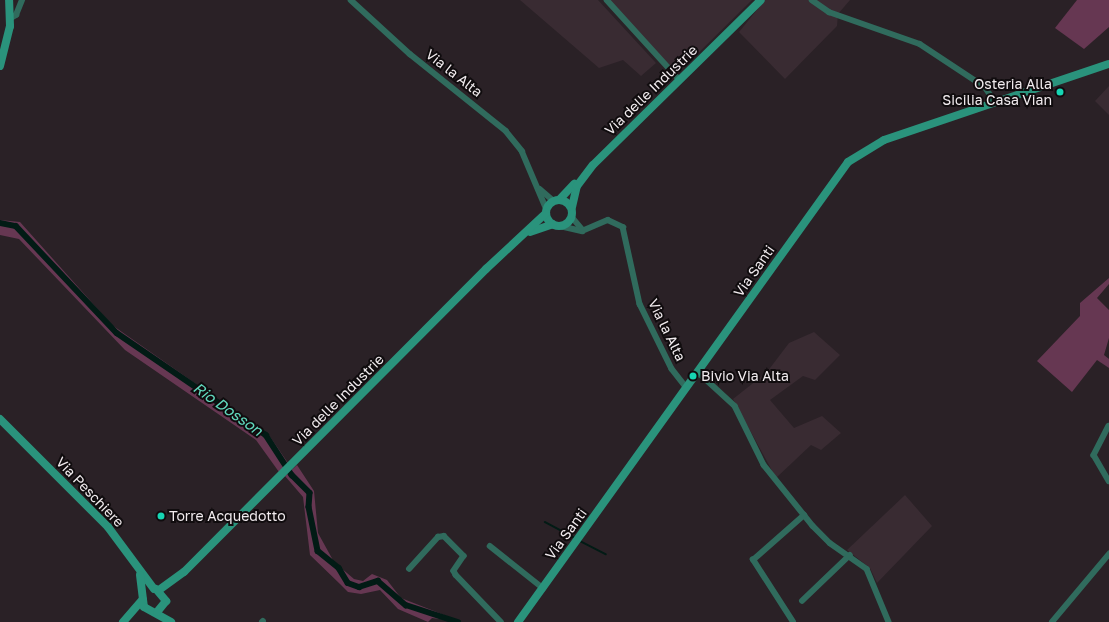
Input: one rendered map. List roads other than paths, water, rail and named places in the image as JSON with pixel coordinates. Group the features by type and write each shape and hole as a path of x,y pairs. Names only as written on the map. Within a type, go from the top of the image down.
{"street":[{"path":"0,66 10,18 9,0"},
{"path":"10,18 16,15 22,0"},
{"name":"Via la Alta","path":"351,0 410,54 506,131 522,151 531,173"},
{"path":"607,0 677,77"},
{"name":"Via delle Industrie","path":"153,612 165,601 184,572 557,200 596,155 755,0"},
{"name":"Via delle Industrie","path":"510,246 530,232 557,225 572,217 572,207 577,186 593,165 761,0"},
{"path":"812,0 829,12 920,44 985,87 994,100"},
{"name":"Via Santi","path":"518,622 848,162 884,140 994,100 1109,64"},
{"path":"531,173 542,194 572,207"},
{"path":"531,173 546,211 557,225 586,230"},
{"path":"572,217 577,226 586,230"},
{"name":"Via la Alta","path":"586,230 608,220 626,232 633,284 640,304 672,369 687,388"},
{"path":"698,372 735,406 764,464 804,515 830,543 850,555 870,572 889,622"},
{"name":"Via Peschiere","path":"0,419 108,527 138,569 165,601"},
{"path":"1109,426 1094,455 1109,481"},
{"path":"793,622 753,560 804,515"},
{"path":"409,569 444,536 464,556 454,571 456,575 501,622"},
{"path":"490,546 543,588"},
{"path":"1052,622 1109,554"},
{"path":"802,601 850,555"},
{"path":"138,569 144,597 153,612 172,622"},
{"name":"Via delle Industrie","path":"144,597 184,572"},
{"path":"124,622 144,597"},
{"path":"165,601 172,622"},
{"path":"124,622 153,612"}],"waterway":[{"name":"Rio Dosson","path":"0,223 16,226 117,333 266,435 292,475 310,493 309,507 318,551 339,568 348,583 359,587 378,581 406,605 458,622"},
{"path":"545,522 575,538"},
{"path":"580,541 606,554"}],"place":[{"name":"Osteria Alla Sicilia Casa Vian","path":"1060,92"},
{"name":"Bivio Via Alta","path":"693,376"},
{"name":"Torre Acquedotto","path":"161,516"}]}
